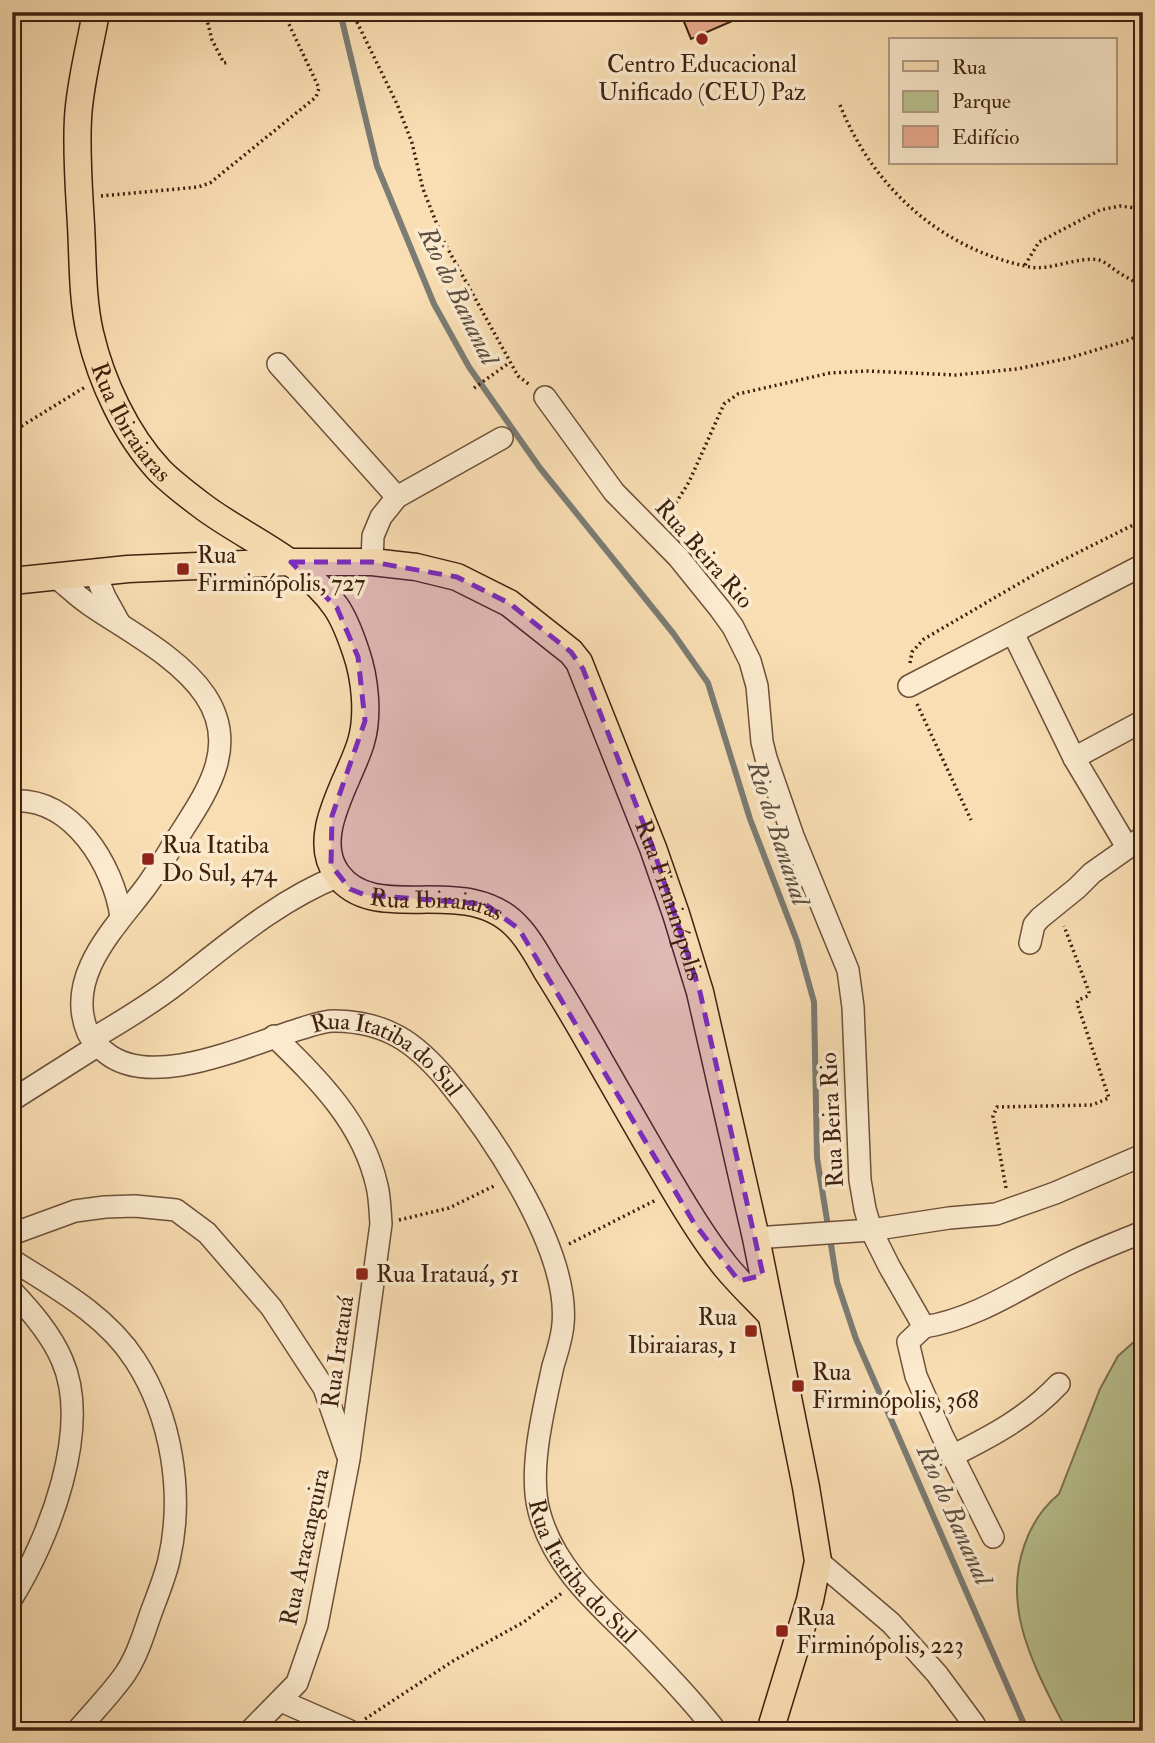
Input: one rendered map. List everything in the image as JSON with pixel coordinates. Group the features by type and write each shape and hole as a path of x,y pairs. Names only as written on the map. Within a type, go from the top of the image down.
{"main road":[{"name":"Rua Ibiraiaras","path":"96,12 78,116 79,199 89,330 120,413 157,468 209,510 291,562 337,608 358,657 365,721 361,743 340,792 329,836 331,865 350,889 376,897 458,899 485,904 504,915 519,929 567,1003 675,1191 715,1252 751,1278"},
{"name":"Rua Firminópolis","path":"14,582 128,569 291,562 372,562 416,567 457,577 509,603 571,652 583,669 676,914 766,1236 751,1278 772,1317 818,1561 810,1600 771,1731"},
{"path":"715,1252 766,1236"}],"street":[{"path":"278,364 397,497"},
{"name":"Rua Beira Rio","path":"545,397 614,492 657,534 714,601 742,644 757,686 761,742 766,758 793,836 848,970 853,1007 860,1180 871,1230 923,1327"},
{"path":"372,562 373,536 381,517 397,497 502,438"},
{"path":"909,686 1143,565"},
{"path":"95,573 121,625"},
{"path":"57,578 85,603 121,625 187,675 206,696 217,721 221,747 215,772 201,801 145,887 121,916 93,959 86,978 83,1015 94,1043"},
{"path":"1013,633 1074,758 1135,842 1092,873 1034,925 1030,943"},
{"path":"1074,758 1143,721"},
{"path":"12,801 37,804 58,813 83,833 110,873 118,895 121,916"},
{"path":"12,1100 164,993 264,917 304,891 338,876"},
{"name":"Rua Itatiba do Sul","path":"94,1043 115,1061 156,1068 204,1060 331,1020 365,1024 404,1038 432,1063 457,1093 514,1176 552,1254 561,1291 563,1324 542,1413 534,1487 539,1514 558,1556 576,1582 661,1668 716,1731"},
{"name":"Rua Iratauá","path":"275,1036 323,1084 344,1112 371,1166 377,1189 381,1224 349,1459"},
{"path":"766,1236 871,1230 936,1219 996,1214 1012,1210 1143,1155"},
{"name":"Rua Aracanguira","path":"12,1234 75,1211 135,1206 176,1210 207,1233 271,1307 324,1388 349,1459 317,1625 297,1682 250,1731"},
{"path":"993,1537 916,1377 908,1346 910,1339 923,1327 954,1321 973,1313 1069,1264 1143,1232"},
{"path":"12,1260 95,1316 135,1360 162,1419 175,1475 175,1513 169,1562 144,1633 125,1674 77,1731"},
{"path":"12,1291 48,1335 62,1360 69,1382 72,1410 67,1453 51,1522 29,1570 12,1598"},
{"path":"952,1456 1012,1425 1043,1401 1059,1384"},
{"path":"818,1561 891,1623 937,1674 973,1728"},
{"path":"281,1701 347,1729"}],"path":[{"path":"205,12 212,40 224,64 229,62"},
{"path":"79,199 198,187 210,183 316,97 319,88 290,23 259,12"},
{"path":"352,12 397,104 412,143 423,190 444,242 518,376 545,397"},
{"path":"840,105 849,129 872,167 908,207 950,237 987,256 1033,268 1100,260 1143,289"},
{"path":"1025,265 1039,242 1100,210 1120,206 1143,209"},
{"path":"657,534 689,482 724,404 738,394 830,373 866,371 956,374 1017,369 1069,358 1129,340 1143,333"},
{"path":"474,388 510,363"},
{"path":"12,432 104,375"},
{"path":"1012,1210 993,1116 995,1109 1000,1106 1092,1105 1109,1098 1077,1003 1089,994 1061,920 1060,903"},
{"path":"381,1224 449,1208 514,1176"},
{"path":"552,1254 675,1191"},
{"path":"347,1729 453,1661 524,1622 576,1582"}],"highlighted area":[{"path":"291,562 372,562 457,577 509,603 571,652 583,669 653,848 700,992 763,1275 739,1281 694,1223 519,929 485,904 365,895 350,889 331,865 332,816 365,721 358,657 337,608"}],"green space":[{"path":"1143,1334 1143,1731 1067,1731 1037,1670 1020,1621 1017,1590 1020,1559 1038,1517 1059,1494 1100,1389 1118,1356"}],"building":[{"path":"680,12 753,12 691,39"}],"waterway":[{"name":"Rio do Bananal","path":"340,12 377,166 434,304 469,367 540,468 673,633 708,683 750,819 797,941 814,1002 817,1158 837,1282 856,1339 1027,1731"}],"place":[{"name":"Centro Educacional Unificado (CEU) Paz","path":"702,39"},
{"name":"Rua Firminópolis, 727","path":"183,569"},
{"name":"Rua Itatiba Do Sul, 474","path":"148,859"},
{"name":"Rua Iratauá, 51","path":"362,1274"},
{"name":"Rua Ibiraiaras, 1","path":"751,1331"},
{"name":"Rua Firminópolis, 368","path":"798,1386"},
{"name":"Rua Firminópolis, 223","path":"782,1631"}]}
